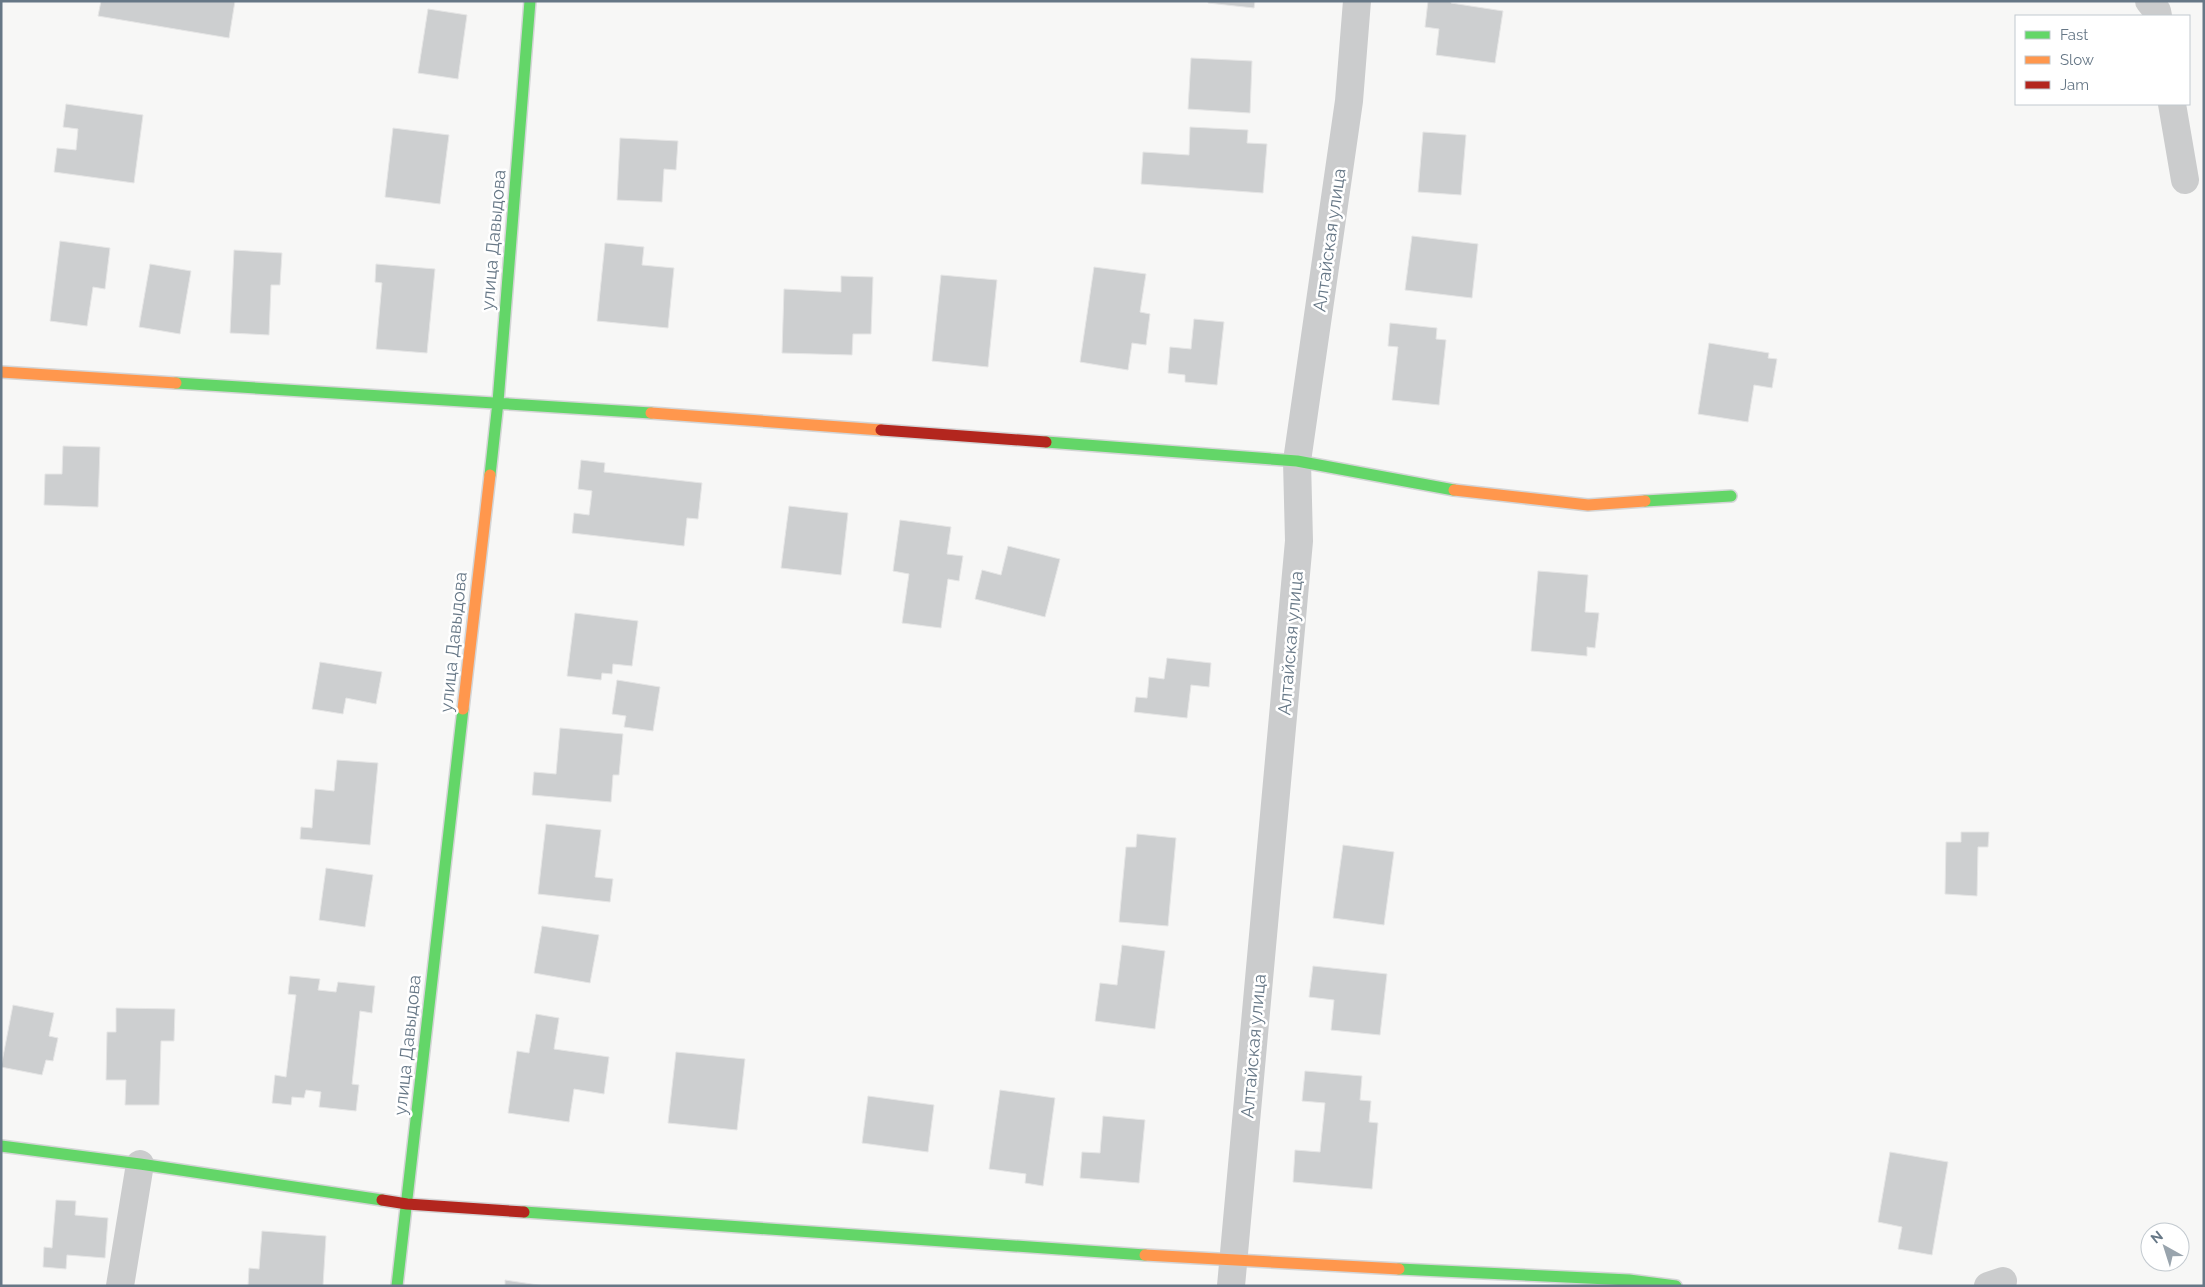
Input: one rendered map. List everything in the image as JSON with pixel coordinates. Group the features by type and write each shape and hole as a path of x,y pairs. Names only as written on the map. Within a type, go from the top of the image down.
{"street":[{"name":"улица Давыдова","path":"398,1286 498,402 530,1"},
{"name":"Алтайская улица","path":"1233,1273 1299,541 1297,461 1349,101 1357,1"},
{"path":"2149,1 2158,15"},
{"path":"2172,105 2185,180"},
{"path":"1,372 498,402 1297,461 1473,494 1588,504 1732,496"},
{"path":"1,1146 140,1164 407,1204 1233,1273 1609,1279 1676,1286"},
{"path":"120,1286 140,1164"}],"building":[{"path":"101,1 235,1 229,38 98,16"},
{"path":"1208,1 1255,1 1254,8 1208,3"},
{"path":"1428,1 1451,1 1451,3 1503,11 1495,63 1436,55 1439,29 1425,27"},
{"path":"428,9 467,15 458,79 418,73"},
{"path":"1191,58 1252,61 1250,113 1188,109"},
{"path":"66,104 143,115 134,183 54,172 57,148 76,150 78,129 63,127"},
{"path":"1190,127 1248,130 1247,143 1267,144 1263,193 1141,184 1143,152 1189,155"},
{"path":"393,128 449,135 440,204 385,197"},
{"path":"1423,132 1466,135 1461,195 1418,192"},
{"path":"620,138 678,141 676,170 664,169 662,202 617,200"},
{"path":"1412,236 1478,244 1472,298 1405,290"},
{"path":"60,241 110,248 105,289 93,287 87,326 50,321"},
{"path":"605,243 644,247 642,265 674,268 668,328 597,321"},
{"path":"234,250 282,253 280,285 271,285 269,335 230,333"},
{"path":"150,264 191,271 180,334 139,327"},
{"path":"376,264 435,269 427,353 376,349 382,283 375,282"},
{"path":"1094,267 1146,274 1140,312 1150,314 1146,345 1132,343 1128,370 1080,362"},
{"path":"941,275 997,280 988,367 932,361"},
{"path":"841,276 873,277 871,334 853,334 852,355 782,353 784,289 841,292"},
{"path":"1194,319 1224,322 1217,385 1185,382 1185,375 1168,373 1170,347 1191,349"},
{"path":"1390,323 1437,328 1436,339 1446,340 1439,405 1392,400 1398,347 1388,346"},
{"path":"1709,343 1769,353 1768,358 1777,359 1772,388 1754,385 1748,422 1698,414"},
{"path":"63,446 100,447 98,507 44,505 45,474 62,474"},
{"path":"581,460 605,463 604,472 702,483 698,519 687,518 684,546 572,533 574,513 589,515 592,491 578,489"},
{"path":"789,506 848,513 841,575 781,568"},
{"path":"900,520 951,527 947,554 963,556 959,581 948,579 941,628 902,623 909,574 893,571"},
{"path":"1008,546 1060,559 1045,617 975,599 982,570 1001,575"},
{"path":"1538,571 1588,575 1585,612 1599,613 1595,648 1587,647 1587,656 1531,651"},
{"path":"575,613 638,621 632,666 613,664 612,674 602,673 601,680 567,676"},
{"path":"1167,658 1211,663 1209,687 1191,685 1187,718 1134,712 1136,697 1147,698 1149,677 1164,679"},
{"path":"320,662 382,672 376,704 346,698 343,714 312,709"},
{"path":"617,680 660,687 653,731 624,727 626,716 612,714"},
{"path":"560,728 623,734 619,775 613,775 611,802 532,795 534,772 556,774"},
{"path":"337,760 378,763 370,845 300,839 301,827 312,828 315,789 334,791"},
{"path":"546,824 601,830 595,877 613,879 610,902 538,894"},
{"path":"1961,832 1989,832 1988,847 1978,847 1977,896 1945,894 1946,842 1961,842"},
{"path":"1137,834 1176,838 1168,926 1119,922 1126,847 1136,847"},
{"path":"1343,845 1394,852 1384,925 1333,918"},
{"path":"326,868 373,875 365,927 319,920"},
{"path":"542,926 599,935 590,983 534,973"},
{"path":"1122,945 1165,951 1155,1029 1095,1021 1100,983 1117,985"},
{"path":"1313,966 1387,974 1380,1035 1331,1030 1334,1000 1309,997"},
{"path":"290,976 320,979 318,990 336,992 338,982 375,986 372,1013 360,1011 352,1084 359,1085 356,1111 319,1107 321,1092 306,1090 304,1098 292,1097 291,1105 272,1103 275,1075 286,1077 296,995 288,994"},
{"path":"13,1005 54,1013 49,1036 58,1038 53,1061 46,1060 42,1075 1,1067"},
{"path":"116,1008 175,1009 174,1041 161,1041 159,1105 125,1105 126,1080 106,1080 107,1032 116,1032"},
{"path":"536,1014 559,1018 554,1049 609,1057 604,1094 574,1089 569,1122 508,1113 517,1051 529,1053"},
{"path":"676,1052 745,1059 737,1130 668,1123"},
{"path":"1305,1071 1362,1076 1360,1100 1371,1101 1369,1122 1378,1123 1372,1189 1293,1182 1295,1150 1320,1152 1325,1103 1302,1101"},
{"path":"1000,1090 1055,1098 1043,1186 1025,1183 1026,1174 989,1169"},
{"path":"868,1096 934,1105 928,1152 862,1143"},
{"path":"1103,1116 1145,1120 1139,1183 1080,1178 1082,1152 1100,1153"},
{"path":"1890,1152 1948,1162 1932,1255 1898,1249 1902,1227 1878,1222"},
{"path":"56,1200 76,1201 75,1215 108,1218 105,1258 67,1255 66,1269 43,1267 44,1247 52,1248"},
{"path":"262,1231 326,1236 323,1286 248,1286 249,1268 259,1269"},
{"path":"505,1280 545,1286 505,1286"}],"traffic: fast":[{"path":"490,475 498,402 530,1"},
{"path":"176,383 651,413"},
{"path":"1046,442 1297,461 1454,490"},
{"path":"1645,501 1731,496"},
{"path":"397,1286 463,709"},
{"path":"1,1146 140,1164 382,1200"},
{"path":"524,1212 1145,1255"},
{"path":"1399,1269 1629,1280 1676,1286"}],"traffic: slow":[{"path":"1,372 176,383"},
{"path":"651,413 881,430"},
{"path":"463,709 490,475"},
{"path":"1454,490 1588,505 1645,501"},
{"path":"1145,1255 1399,1269"}],"traffic: jam":[{"path":"881,430 1046,442"},
{"path":"382,1200 407,1204 524,1212"}]}
